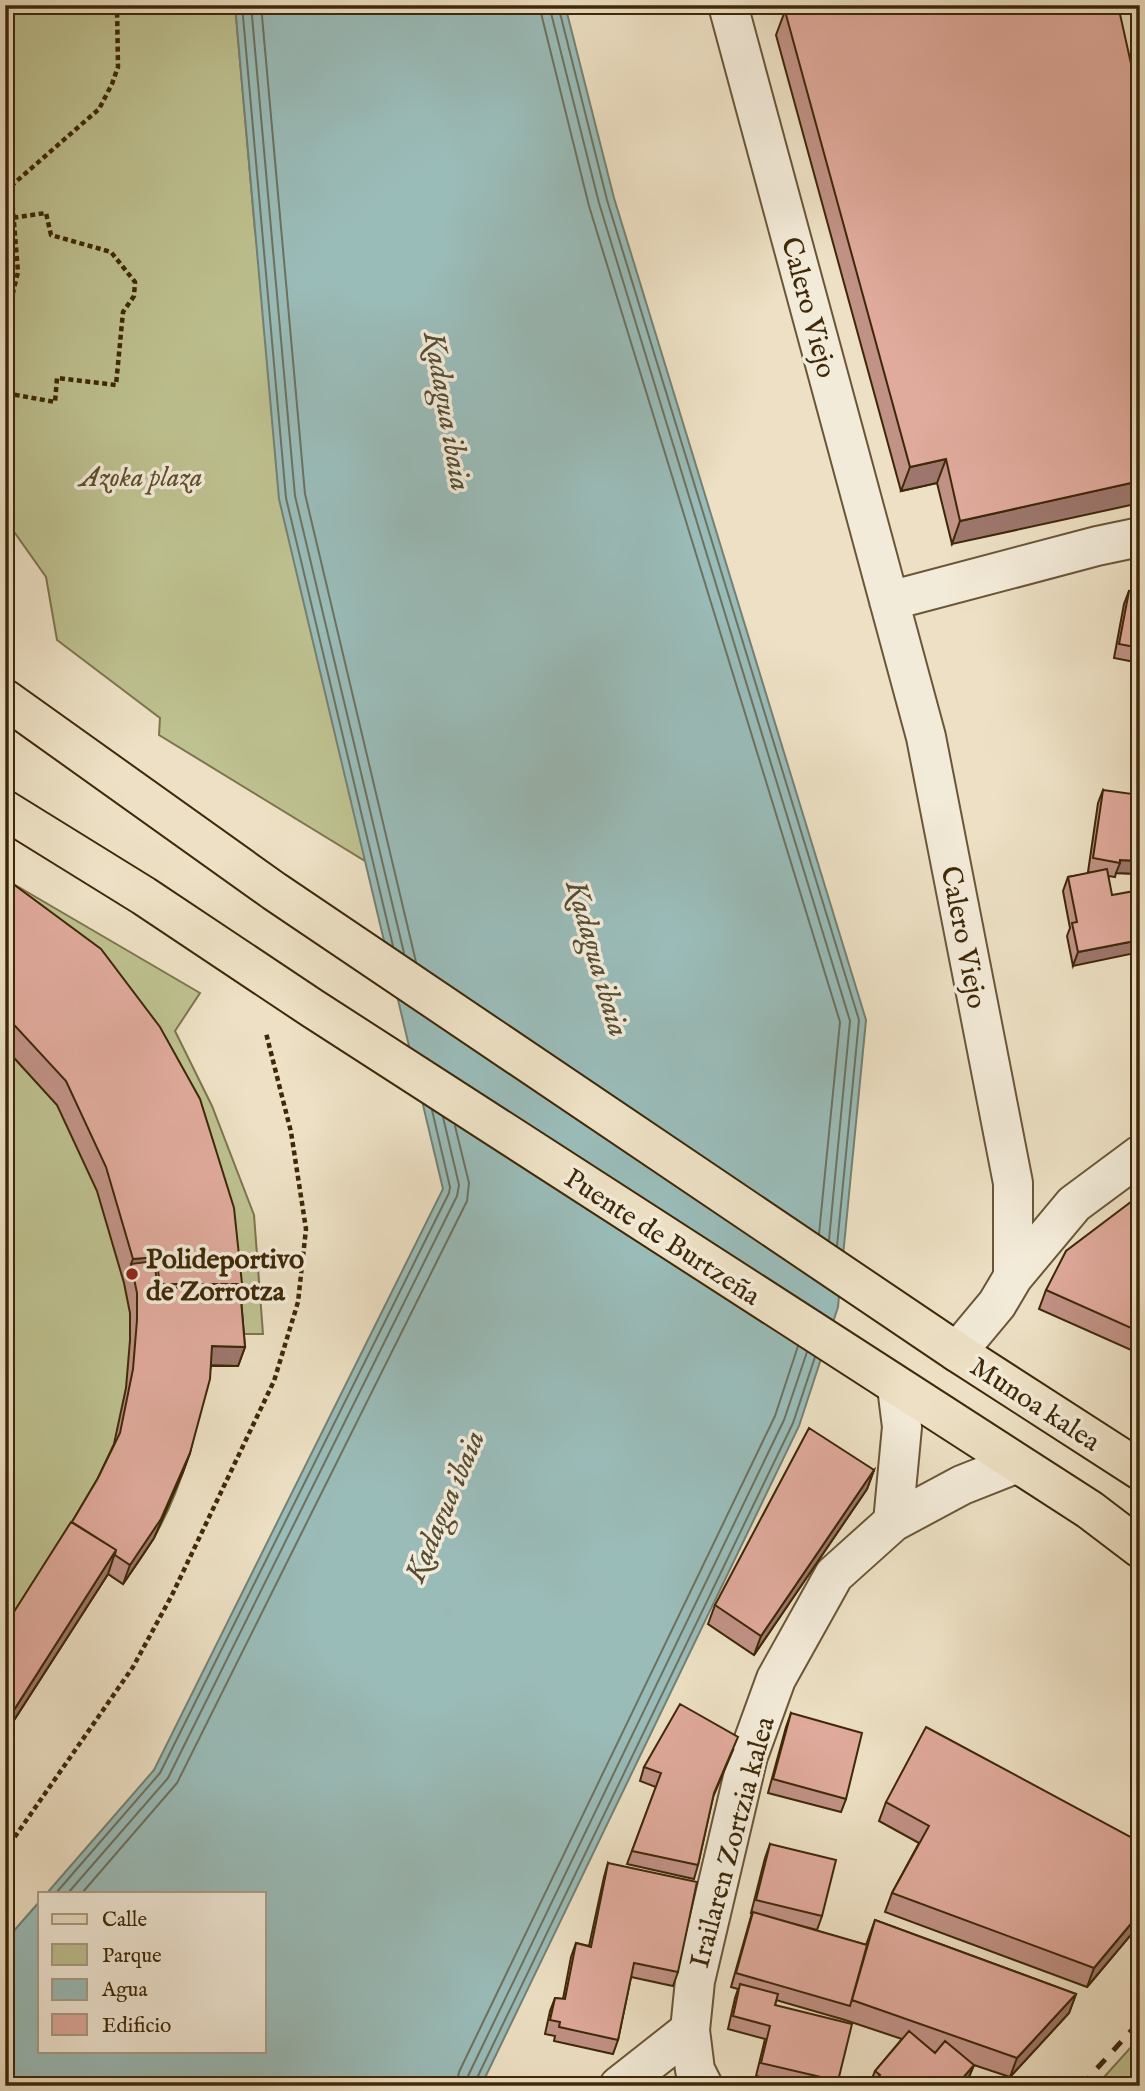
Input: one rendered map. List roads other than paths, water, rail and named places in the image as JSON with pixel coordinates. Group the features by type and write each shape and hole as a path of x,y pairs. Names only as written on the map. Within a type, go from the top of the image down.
{"main road":[{"path":"5,699 341,936 945,1343"},
{"name":"Puente de Burtzeña","path":"5,810 144,896 1015,1464"},
{"name":"Munoa kalea","path":"945,1343 1140,1470"},
{"path":"1015,1464 1090,1510 1140,1548"}],"street":[{"name":"Calero Viejo","path":"740,8 889,601 926,737 1013,1183 1013,1278"},
{"path":"889,601 1140,537"},
{"path":"945,1343 997,1304 1013,1278 1073,1204 1140,1155"},
{"path":"893,1522 902,1427 897,1387"},
{"name":"Irailaren Zortzia kalea","path":"703,2086 695,2070 690,2030 695,1981 748,1756 776,1679 834,1576 893,1522 962,1485 1015,1464"},
{"path":"619,2086 690,2030"}],"water":[{"name":"Kadagua ibaia","path":"235,5 565,5 614,198 866,1020 838,1307 799,1426 481,2086 5,2086 5,1941 38,1903 38,2052 266,2052 266,1892 48,1892 154,1770 443,1189 279,499"}],"railway":[{"path":"1081,2086 1140,2021"}],"place":[{"name":"Polideportivo de Zorrotza","path":"132,1274"}],"park label":[{"name":"Azoka plaza","path":"141,476"}]}
